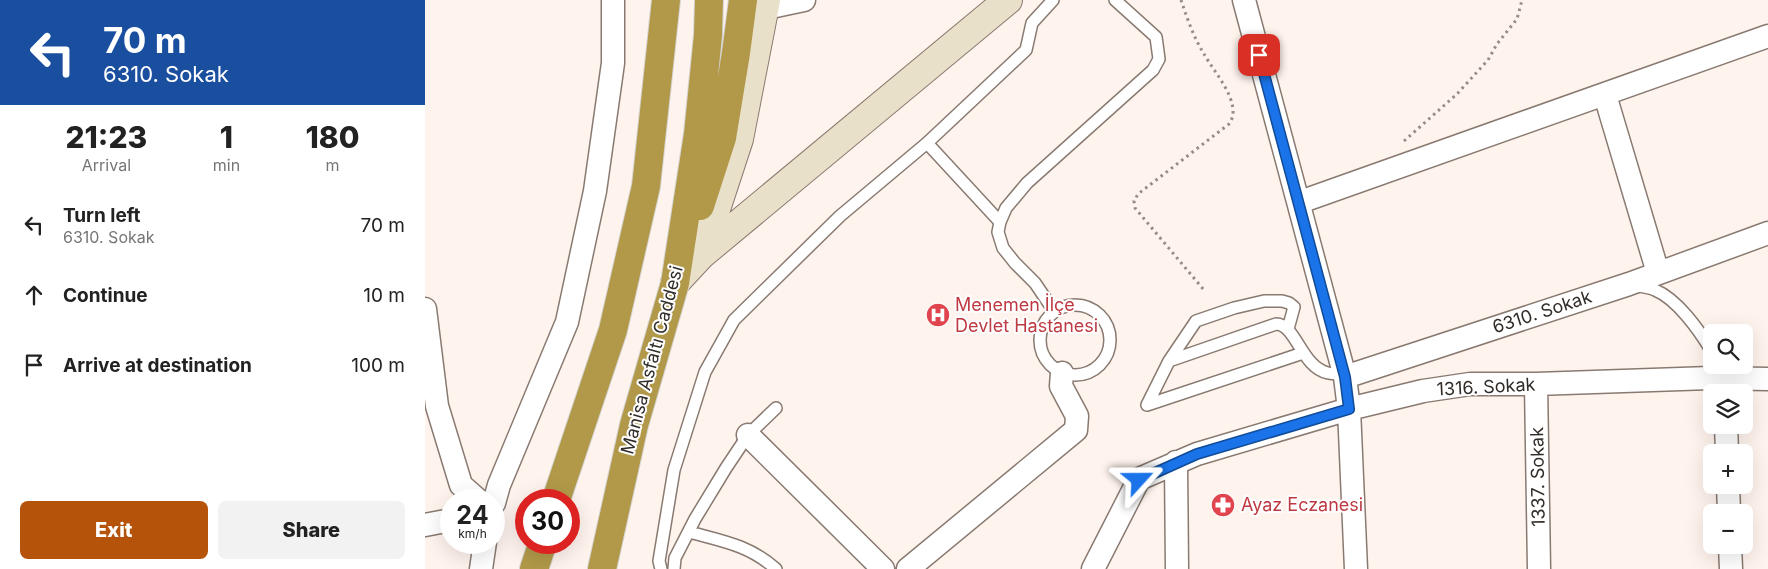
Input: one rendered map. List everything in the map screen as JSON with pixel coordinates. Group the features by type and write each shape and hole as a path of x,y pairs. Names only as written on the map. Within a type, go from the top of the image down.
{"highway":[{"path":"560,489 613,330 646,186 666,0"},
{"name":"Manisa Asfaltı Caddesi","path":"602,569 634,425 675,283 698,134 708,35 709,0"},
{"path":"675,283 722,138 736,54 758,3"},
{"path":"535,569 539,554"}],"street":[{"path":"498,489 567,322 595,191 611,83 613,64 613,0"},
{"path":"701,255 739,139 758,3 804,0"},
{"path":"675,283 701,255 1008,0"},
{"path":"1244,0 1300,202 1345,375 1349,409 1356,569"},
{"path":"1300,202 1768,36"},
{"path":"1605,95 1658,273"},
{"name":"6310. Sokak","path":"1345,375 1629,284 1768,233"},
{"path":"425,309 437,406 461,485 466,489"},
{"path":"908,569 1076,430 1077,416 1061,386 1062,373"},
{"name":"1316. Sokak","path":"1093,569 1139,480 1197,454 1349,409 1423,391 1470,384 1536,384 1723,378 1768,379"},
{"name":"1337. Sokak","path":"1536,384 1539,569"},
{"path":"748,435 883,569"},
{"path":"1177,462 1177,569"},
{"path":"425,524 440,522"},
{"path":"481,569 483,554"},
{"path":"1730,554 1731,569"}],"lane":[{"path":"661,569 659,561 674,470 705,372 734,320 840,216 927,143 1026,50 1032,23 1053,0"},
{"path":"1054,311 1035,284 1003,248 998,232 1006,208 1027,183 1153,70 1159,59 1156,37 1115,0"},
{"path":"927,143 1000,222"},
{"path":"1629,284 1655,290 1671,301 1692,322 1703,338"},
{"path":"1288,329 1294,307 1282,301 1264,302 1234,308 1196,321 1169,361 1147,405 1303,353"},
{"path":"1077,305 1089,308 1099,314 1107,324 1110,336 1109,348 1105,359 1096,368 1085,374 1073,375 1062,373 1052,367 1045,359 1039,339 1041,328 1054,311 1065,306 1077,305"},
{"path":"1169,361 1276,324 1283,324 1309,362 1326,373 1345,375"},
{"path":"675,569 675,558 726,468 748,435 776,408"},
{"path":"689,532 737,545 754,552 776,569"}],"path":[{"path":"1181,0 1204,54 1227,89 1233,113 1229,124 1139,194 1134,201 1135,208 1204,290"},
{"path":"1403,142 1457,94 1488,60 1497,44 1517,19 1522,0"}],"place":[{"name":"Menemen İlçe Devlet Hastanesi","path":"938,315"},
{"name":"Ayaz Eczanesi","path":"1223,505"}],"route":[{"path":"1139,480 1197,454 1349,409 1345,377 1300,202 1259,55"}]}
